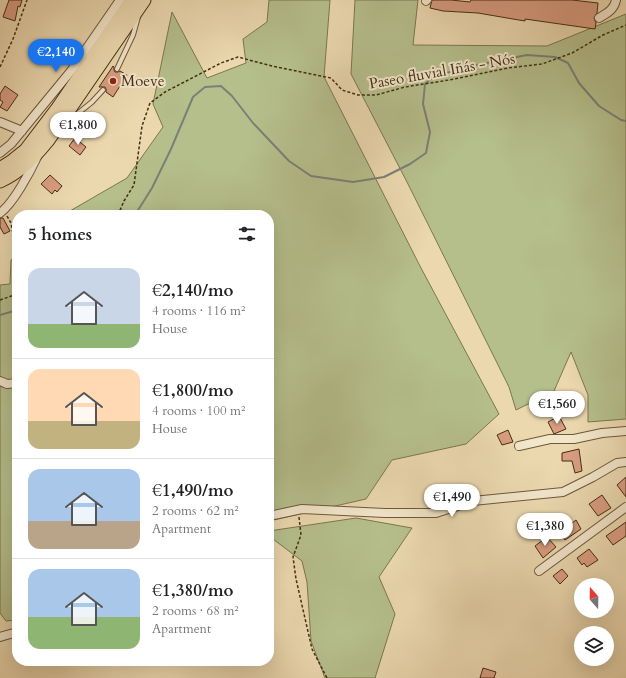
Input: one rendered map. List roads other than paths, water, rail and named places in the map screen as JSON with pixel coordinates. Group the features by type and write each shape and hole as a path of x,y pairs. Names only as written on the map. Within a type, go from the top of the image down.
{"highway":[{"path":"0,169 26,150 58,108 132,0"},
{"path":"0,181 32,159 53,133 144,0"}],"street":[{"path":"0,153 22,132 71,71 120,0"},
{"path":"599,18 609,12 614,6 616,0"},
{"path":"0,122 22,132"},
{"path":"2,211 28,176 40,149"},
{"path":"0,382 12,384"},
{"path":"519,446 550,439 574,439 602,433 626,431"},
{"path":"274,515 302,509 386,513 436,513 473,500 563,492 593,477 617,462 626,462"},
{"path":"539,571 626,507"},
{"path":"0,638 12,634"}],"lane":[{"path":"117,69 133,35 144,0"},
{"path":"53,133 92,102 103,90"}],"waterway":[{"path":"138,210 152,188 171,149 193,97 205,87 221,86 232,96 253,123 289,161 311,176 353,182 384,177 410,164 426,153 430,132 423,104 425,84 433,77 467,67 527,55 555,57 568,63 579,83 599,106 621,120 626,121"},
{"path":"0,315 12,311"}],"place":[{"name":"Moeve","path":"113,81"}]}
